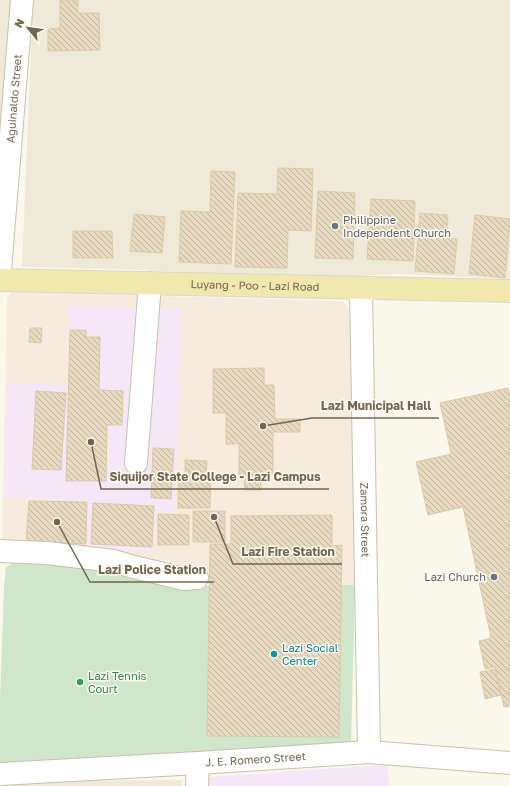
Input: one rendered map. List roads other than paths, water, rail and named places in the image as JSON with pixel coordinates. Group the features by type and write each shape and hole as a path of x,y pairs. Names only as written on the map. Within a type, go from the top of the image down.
{"main road":[{"name":"Luyang - Poo - Lazi Road","path":"0,280 510,291"}],"street":[{"name":"Aguinaldo Street","path":"0,270 22,0"},
{"path":"136,463 150,283"},
{"name":"Zamora Street","path":"361,288 369,752"},
{"path":"0,551 47,553 114,561 184,579 197,578"},
{"name":"J. E. Romero Street","path":"0,774 369,752 510,763"},
{"path":"197,786 198,763"}],"place":[{"name":"Philippine Independent Church","path":"335,226"},
{"name":"Lazi Municipal Hall","path":"263,426"},
{"name":"Siquijor State College - Lazi Campus","path":"91,442"},
{"name":"Lazi Fire Station","path":"214,517"},
{"name":"Lazi Police Station","path":"57,522"},
{"name":"Lazi Church","path":"494,577"},
{"name":"Lazi Social Center","path":"274,654"},
{"name":"Lazi Tennis Court","path":"80,682"}]}
